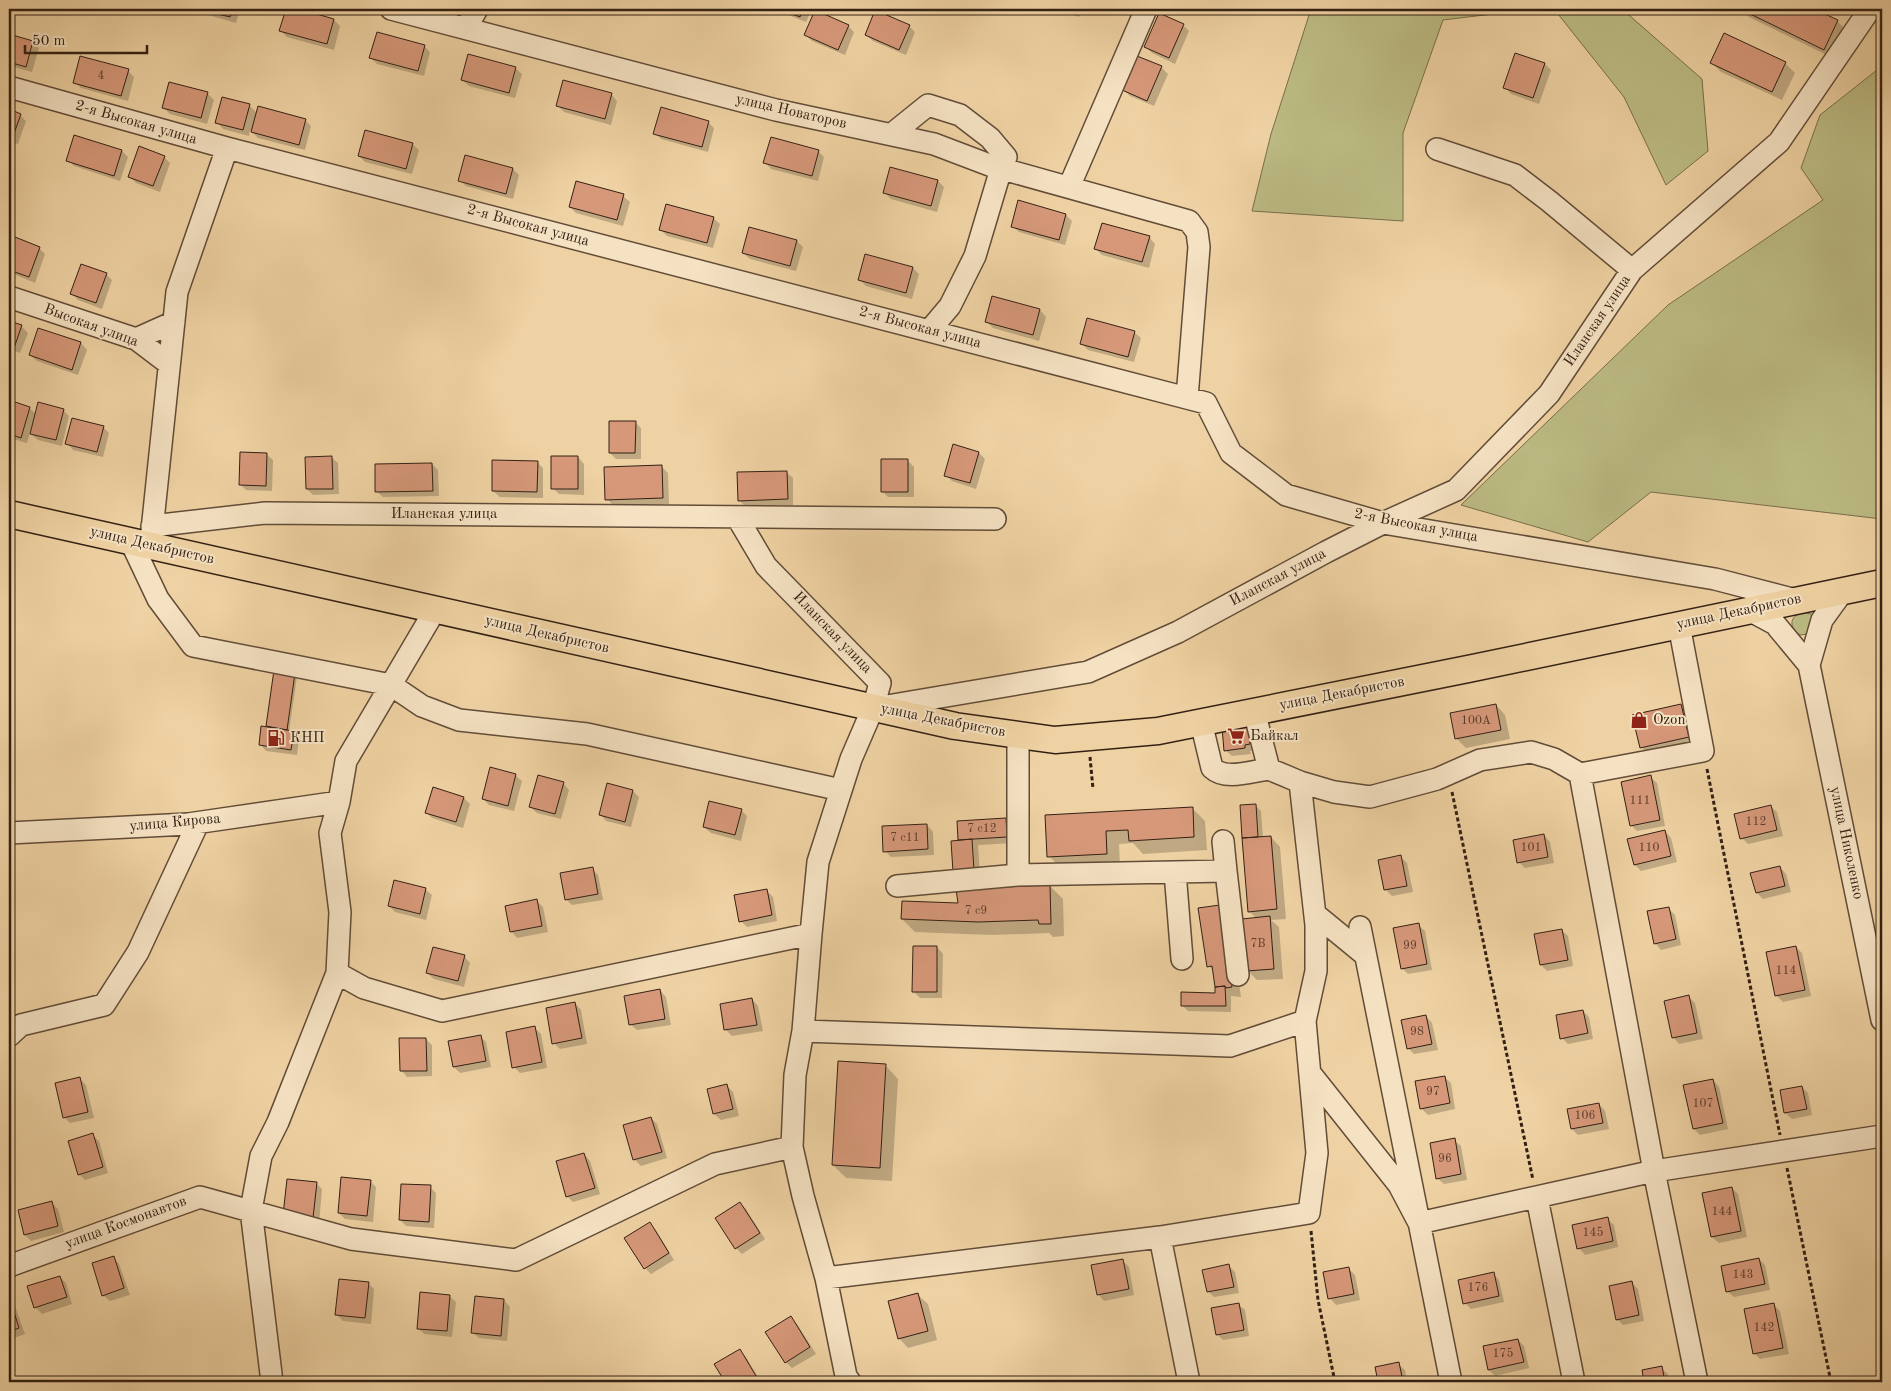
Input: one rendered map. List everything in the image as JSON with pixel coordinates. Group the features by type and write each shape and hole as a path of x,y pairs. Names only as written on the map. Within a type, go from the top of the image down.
{"main road":[{"name":"улица Декабристов","path":"9,514 144,538 435,610 955,726 1055,740 1158,730 1201,722 1882,583"}],"street":[{"name":"улица Новаторов","path":"391,9 776,110 934,144 1000,169 1189,221 1197,232 1200,247 1187,398"},
{"path":"466,28 477,9"},
{"path":"1069,187 1146,9"},
{"name":"Иланская улица","path":"737,516 766,566 880,682 873,708 1088,672 1178,632 1326,552 1383,523 1456,490 1549,394 1632,270 1778,142 1870,9"},
{"name":"2-я Высокая улица","path":"9,87 228,148 1206,403 1231,453 1286,496 1383,523 1716,579 1796,600"},
{"path":"892,134 928,105 960,115 990,138 1006,157 1000,169 975,256 950,306 929,331"},
{"path":"228,148 177,292 169,364 144,538 158,599 193,646 391,685 422,706 459,720 587,734 841,790"},
{"path":"1437,149 1515,175 1632,270"},
{"name":"Высокая улица","path":"9,297 136,339 169,364"},
{"path":"136,339 174,322"},
{"name":"Иланская улица","path":"144,538 265,513 995,519"},
{"path":"1809,666 1822,620 1843,591"},
{"path":"272,1382 251,1210 261,1156 278,1122 337,973 340,912 330,833 340,802 346,761 435,610"},
{"path":"1749,610 1775,624 1809,666"},
{"path":"1201,722 1212,768 1218,773 1227,775 1270,769 1300,782 1334,792 1370,797 1437,779 1480,760 1531,752 1554,759 1580,774 1703,751 1679,625"},
{"name":"улица Николенко","path":"1809,666 1882,1020"},
{"path":"843,1380 826,1278 803,1196 792,1147 795,1075 803,1031 818,862 851,759 873,708"},
{"path":"1254,711 1270,769"},
{"path":"1018,735 1018,875"},
{"path":"1580,774 1654,1171 1697,1382"},
{"path":"826,1278 1160,1237 1308,1213 1317,1153 1305,1021 1316,971 1315,914 1300,782"},
{"name":"улица Кирова","path":"9,833 198,823 340,802"},
{"path":"9,1036 21,1025 104,1004 138,952 198,823"},
{"path":"1223,840 1238,975"},
{"path":"1175,872 1182,959"},
{"path":"897,886 1018,875 1226,872"},
{"path":"1315,914 1365,955"},
{"path":"1360,927 1451,1382"},
{"path":"337,973 364,988 442,1011 811,934"},
{"path":"803,1031 1230,1046 1305,1021"},
{"path":"1310,1072 1399,1185 1419,1223"},
{"path":"1419,1223 1654,1171 1882,1136"},
{"name":"улица Космонавтов","path":"9,1266 200,1196 351,1239 516,1260 715,1164 792,1147"},
{"path":"1537,1198 1574,1382"},
{"path":"1160,1237 1189,1382"}],"path":[{"path":"1703,751 1831,1382"},
{"path":"1448,774 1537,1198"},
{"path":"1308,1213 1318,1300 1335,1382"}],"shaded area":[{"path":"1311,9 1534,9 1443,20 1403,133 1403,221 1252,211 1271,134"},
{"path":"1554,9 1622,9 1702,79 1708,151 1666,185 1624,97"},
{"path":"1882,66 1882,519 1651,492 1588,542 1461,505 1668,305 1823,200 1801,168 1820,115"},
{"path":"1803,612 1811,614 1813,618 1808,634 1800,635 1795,631 1792,621"}],"building":[{"path":"198,9 233,9 230,17"},
{"path":"286,9 299,9 334,19 327,44 279,31"},
{"path":"779,9 803,9 800,17"},
{"path":"1740,9 1814,9 1838,20 1824,50"},
{"path":"815,10 849,25 838,50 804,35"},
{"path":"875,10 910,25 899,50 865,35"},
{"path":"1159,13 1184,24 1169,58 1144,47"},
{"path":"377,32 425,45 418,71 369,58"},
{"path":"1724,33 1786,62 1772,92 1710,63"},
{"path":"9,34 33,41 26,67 9,62"},
{"path":"1515,53 1545,63 1533,98 1503,88"},
{"path":"468,54 516,67 509,93 461,80"},
{"path":"80,56 129,69 121,96 73,83"},
{"path":"1137,56 1162,66 1147,101 1122,90"},
{"path":"563,80 612,93 605,119 556,106"},
{"path":"169,82 208,92 201,118 162,108"},
{"path":"222,97 250,104 243,130 215,123"},
{"path":"258,106 306,119 299,145 251,132"},
{"path":"661,107 709,121 702,147 653,134"},
{"path":"9,109 21,114 12,139 9,138"},
{"path":"365,130 413,143 406,169 358,156"},
{"path":"74,135 122,150 114,176 66,161"},
{"path":"771,137 819,150 812,176 763,163"},
{"path":"139,146 165,156 153,186 128,177"},
{"path":"465,155 513,168 506,194 458,181"},
{"path":"890,167 938,180 931,206 883,193"},
{"path":"576,181 624,194 617,220 569,207"},
{"path":"1018,200 1066,214 1059,240 1011,227"},
{"path":"666,204 714,217 707,243 659,230"},
{"path":"1102,223 1150,236 1142,262 1094,249"},
{"path":"749,227 797,240 790,266 742,253"},
{"path":"15,237 40,247 29,277 9,270 9,253"},
{"path":"865,254 913,267 906,293 858,280"},
{"path":"81,264 107,273 96,303 70,294"},
{"path":"992,296 1040,309 1033,335 985,322"},
{"path":"1087,318 1135,331 1128,357 1080,344"},
{"path":"9,321 22,325 14,348 9,346"},
{"path":"38,328 81,342 72,370 29,355"},
{"path":"9,400 30,407 21,438 9,434"},
{"path":"38,402 64,409 56,440 30,434"},
{"path":"72,418 104,426 97,452 65,444"},
{"path":"609,421 636,421 635,453 609,453"},
{"path":"953,444 979,452 970,483 944,476"},
{"path":"240,452 267,453 266,486 239,485"},
{"path":"332,456 333,489 306,489 305,457"},
{"path":"551,456 578,456 578,489 551,489"},
{"path":"881,459 908,459 908,492 881,492"},
{"path":"492,460 538,461 537,492 492,491"},
{"path":"432,463 433,491 375,492 375,464"},
{"path":"662,465 663,498 605,500 604,467"},
{"path":"787,471 788,499 738,501 737,472"},
{"path":"276,656 297,659 287,730 266,726"},
{"path":"1496,704 1501,730 1455,739 1450,713"},
{"path":"1681,704 1689,737 1640,748 1632,715"},
{"name":"Байкал","path":"1248,724 1250,744 1245,745 1245,748 1224,751 1222,727"},
{"name":"КНП","path":"261,726 294,731 291,750 259,745"},
{"path":"490,767 516,774 508,806 482,799"},
{"path":"538,775 564,782 555,814 529,807"},
{"path":"1651,775 1660,820 1630,826 1621,782"},
{"path":"607,783 633,790 625,822 599,815"},
{"path":"433,787 464,797 456,822 425,813"},
{"path":"709,801 742,809 735,835 703,827"},
{"path":"1256,804 1258,837 1242,838 1240,805"},
{"path":"1771,805 1777,830 1740,839 1734,814"},
{"path":"1193,807 1194,837 1129,841 1128,830 1106,831 1107,854 1047,857 1045,815"},
{"path":"1006,818 1007,837 958,840 957,821"},
{"path":"927,824 928,849 883,852 882,826"},
{"path":"1665,830 1671,856 1634,865 1627,839"},
{"path":"1544,834 1548,857 1517,863 1513,840"},
{"path":"1271,836 1277,909 1248,912 1242,838"},
{"path":"972,839 974,870 953,872 951,841"},
{"path":"1401,855 1407,886 1384,890 1378,860"},
{"path":"1780,866 1785,886 1756,893 1750,873"},
{"path":"593,867 598,894 565,900 560,873"},
{"path":"394,880 426,888 420,914 388,906"},
{"path":"1050,885 1051,924 1039,924 1038,920 978,922 901,919 902,901 958,903 956,889"},
{"path":"767,889 772,915 739,922 734,895"},
{"path":"537,899 542,926 510,932 505,906"},
{"path":"1220,905 1232,987 1226,988 1225,986 1215,987 1212,966 1207,967 1198,908"},
{"path":"1669,907 1676,939 1654,944 1647,911"},
{"path":"1270,916 1274,969 1246,971 1242,919"},
{"path":"1419,923 1427,964 1401,969 1393,928"},
{"path":"1562,929 1568,960 1540,965 1534,934"},
{"path":"913,946 937,946 937,992 912,992"},
{"path":"1796,946 1805,990 1775,996 1766,952"},
{"path":"433,947 465,955 458,981 426,973"},
{"path":"1225,986 1226,1006 1181,1006 1181,992 1215,993 1215,987"},
{"path":"660,989 665,1019 629,1025 624,996"},
{"path":"1689,995 1697,1033 1672,1038 1664,1001"},
{"path":"752,998 757,1025 724,1030 720,1004"},
{"path":"575,1002 582,1038 552,1044 546,1008"},
{"path":"1583,1010 1588,1033 1560,1039 1556,1015"},
{"path":"1426,1015 1432,1044 1407,1049 1401,1020"},
{"path":"535,1026 542,1062 512,1068 506,1032"},
{"path":"481,1035 486,1061 453,1067 448,1041"},
{"path":"399,1038 426,1038 427,1071 400,1071"},
{"path":"838,1061 886,1064 880,1168 832,1165"},
{"path":"1445,1076 1450,1103 1420,1109 1415,1081"},
{"path":"80,1077 88,1112 63,1118 55,1083"},
{"path":"1713,1079 1723,1123 1693,1129 1683,1085"},
{"path":"727,1084 733,1109 713,1114 707,1089"},
{"path":"1802,1086 1807,1109 1784,1113 1780,1090"},
{"path":"1599,1103 1603,1123 1571,1129 1567,1109"},
{"path":"651,1117 662,1152 633,1160 623,1125"},
{"path":"93,1133 103,1167 78,1175 68,1141"},
{"path":"1455,1138 1461,1174 1436,1179 1430,1143"},
{"path":"584,1153 595,1188 566,1197 556,1161"},
{"path":"341,1177 371,1180 367,1216 338,1213"},
{"path":"287,1179 317,1182 313,1218 283,1215"},
{"path":"401,1184 431,1185 429,1222 399,1220"},
{"path":"1732,1187 1741,1231 1711,1237 1702,1193"},
{"path":"52,1201 58,1226 24,1235 18,1210"},
{"path":"740,1202 760,1233 735,1249 715,1218"},
{"path":"1608,1217 1613,1241 1577,1249 1572,1225"},
{"path":"650,1222 669,1253 644,1269 624,1238"},
{"path":"114,1256 124,1288 102,1296 92,1263"},
{"path":"1759,1258 1765,1284 1726,1292 1721,1266"},
{"path":"1123,1259 1129,1289 1097,1295 1091,1265"},
{"path":"1229,1264 1234,1287 1207,1292 1202,1270"},
{"path":"1349,1267 1354,1294 1328,1299 1323,1272"},
{"path":"1494,1272 1499,1296 1463,1304 1458,1280"},
{"path":"60,1276 67,1297 34,1308 27,1286"},
{"path":"339,1279 369,1282 365,1318 335,1315"},
{"path":"1632,1281 1639,1315 1616,1320 1609,1286"},
{"path":"420,1292 450,1295 447,1331 417,1329"},
{"path":"918,1293 928,1331 898,1339 888,1301"},
{"path":"9,1296 19,1328 9,1332"},
{"path":"475,1296 504,1299 501,1336 471,1333"},
{"path":"1239,1303 1244,1330 1216,1335 1211,1308"},
{"path":"1774,1303 1783,1348 1753,1354 1744,1309"},
{"path":"791,1316 810,1347 785,1363 765,1332"},
{"path":"1518,1339 1524,1362 1488,1370 1483,1346"},
{"path":"740,1349 759,1381 725,1382 714,1364"},
{"path":"1399,1362 1403,1382 1378,1382 1375,1367"},
{"path":"1662,1366 1665,1382 1644,1382 1642,1370"}],"place":[{"name":"Ozon","path":"1639,720"},
{"name":"Байкал","path":"1236,736"},
{"name":"КНП","path":"276,738"}]}
